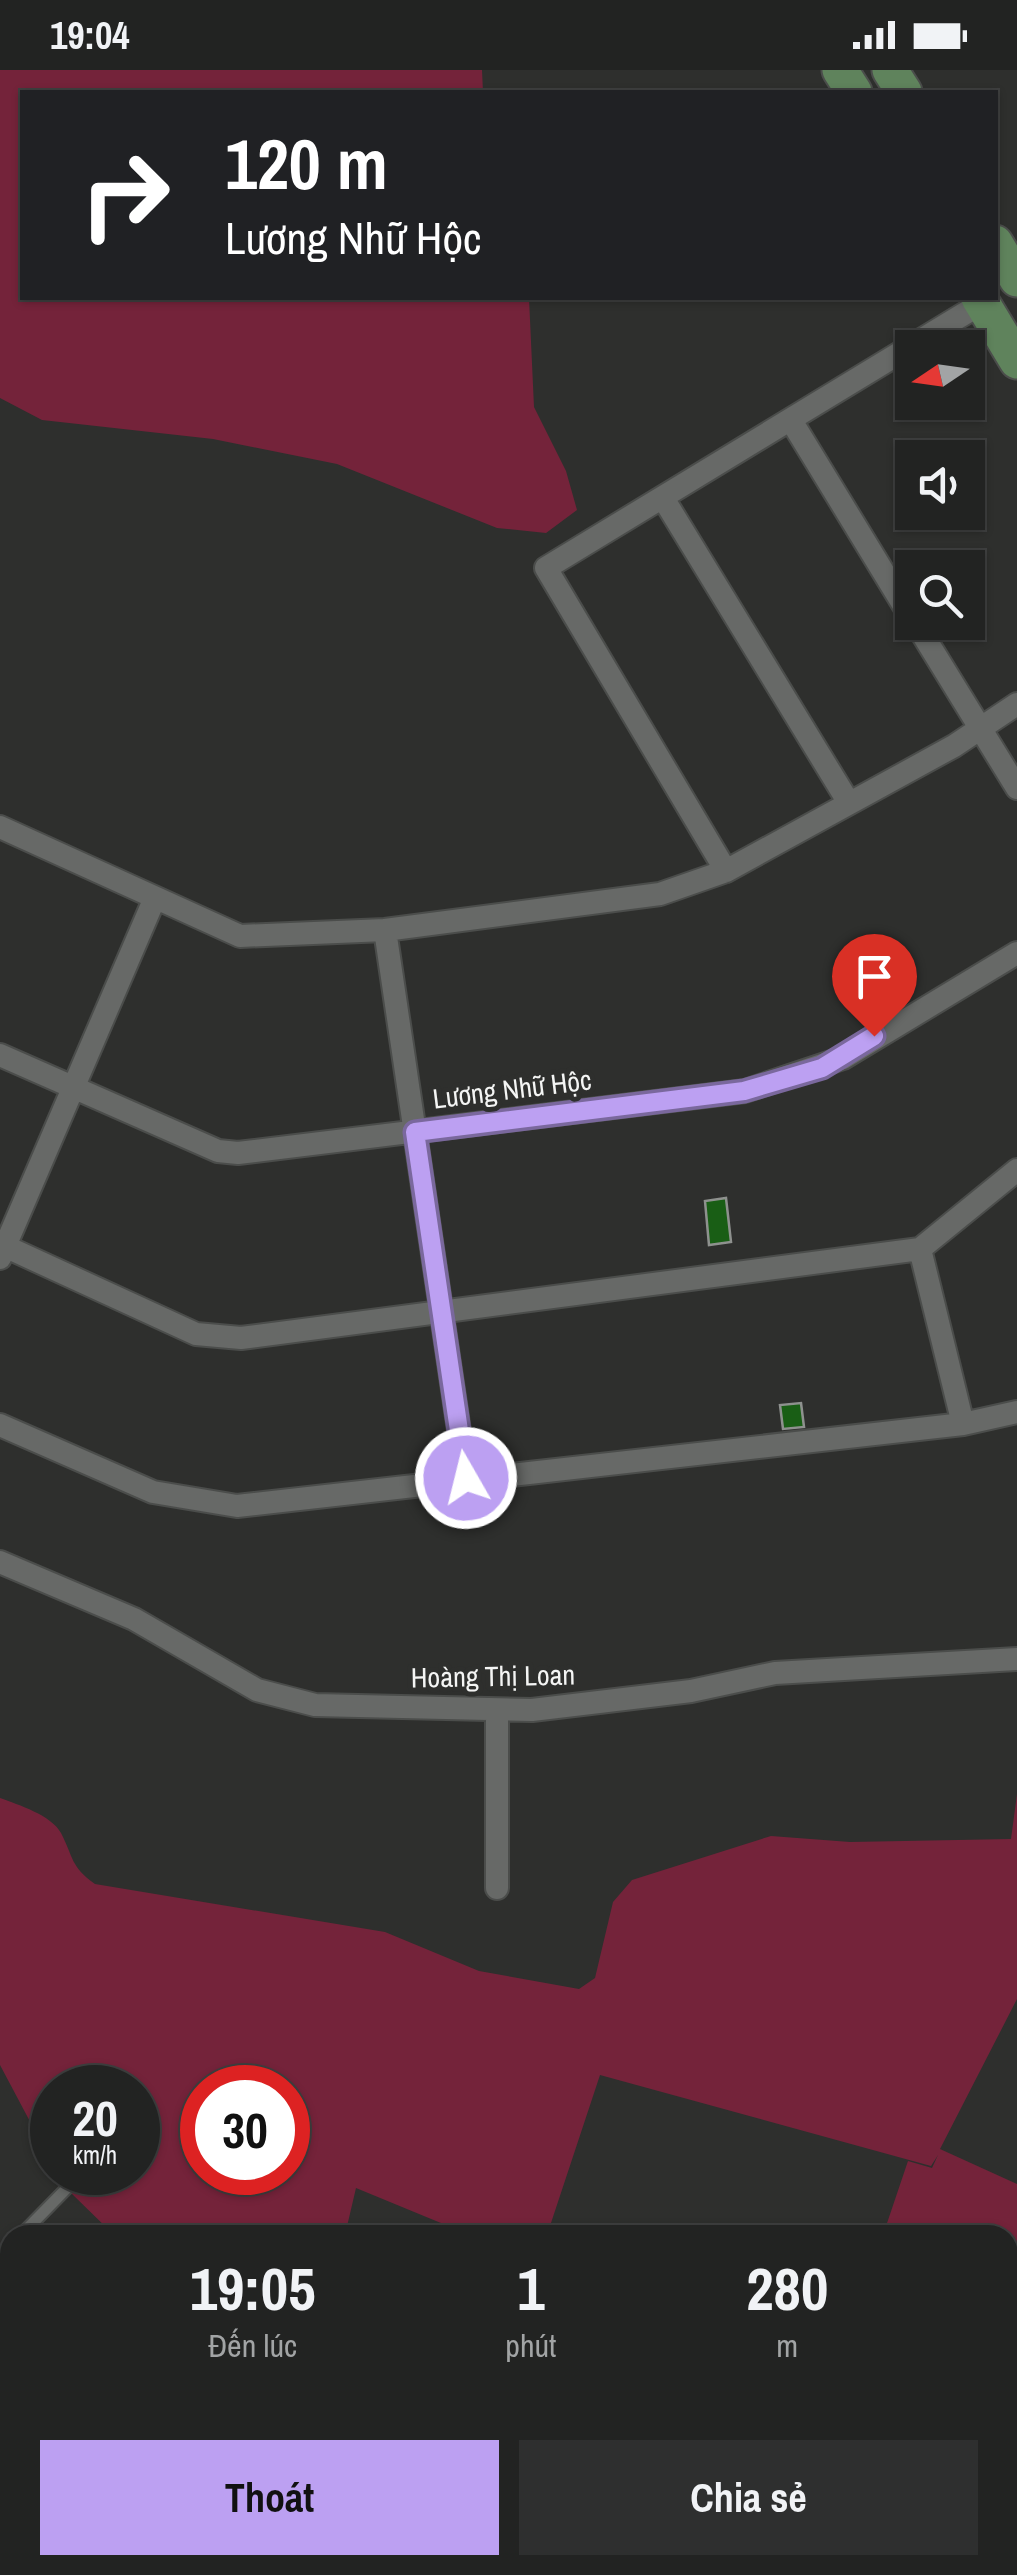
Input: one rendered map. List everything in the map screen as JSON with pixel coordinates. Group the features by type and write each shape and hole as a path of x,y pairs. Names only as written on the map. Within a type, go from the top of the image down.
{"main road":[{"path":"998,248 1017,280"},
{"path":"980,300 1017,360"}],"street":[{"path":"726,871 546,568 792,422 980,300"},
{"path":"792,422 895,590"},
{"path":"664,498 849,803"},
{"path":"926,640 1017,788"},
{"path":"0,828 240,936 385,930 660,894 726,871 980,729 1017,704"},
{"path":"154,900 2,1250 196,1334 241,1338 920,1249 1017,1170"},
{"path":"385,930 466,1478"},
{"name":"Lương Nhữ Hộc","path":"0,1055 218,1151 238,1153 744,1091 843,1058 1017,953"},
{"path":"920,1249 963,1424"},
{"path":"0,1425 128,1483 196,1502 238,1506 963,1424 1017,1412"},
{"name":"Hoàng Thị Loan","path":"0,1562 134,1619 257,1690 315,1705 497,1712 691,1691 775,1673 1017,1659"},
{"path":"497,1712 498,1888"}],"lane":[{"path":"31,2225 61,2195"}],"shaded area":[{"path":"0,70 482,70 483,90 20,90 20,300 529,300 534,407 566,471 577,510 546,533 497,528 337,464 213,439 42,420 0,398"},
{"path":"1017,1794 1017,1999 940,2149 1017,2184 1017,2225 886,2225 908,2161 932,2168 938,2155 931,2166 600,2075 550,2225 446,2225 356,2188 347,2225 104,2225 73,2195 160,2195 160,2065 30,2065 30,2122 0,2065 0,1798 50,1821 61,1833 77,1867 95,1884 385,1932 479,1971 579,1989 595,1978 613,1902 632,1880 771,1836 850,1842 1011,1839"}],"building":[{"path":"726,1198 731,1242 709,1245 705,1201"},
{"path":"801,1403 804,1427 783,1429 780,1405"}],"route":[{"path":"466,1478 415,1132 744,1091 822,1068 874,1036"}]}
